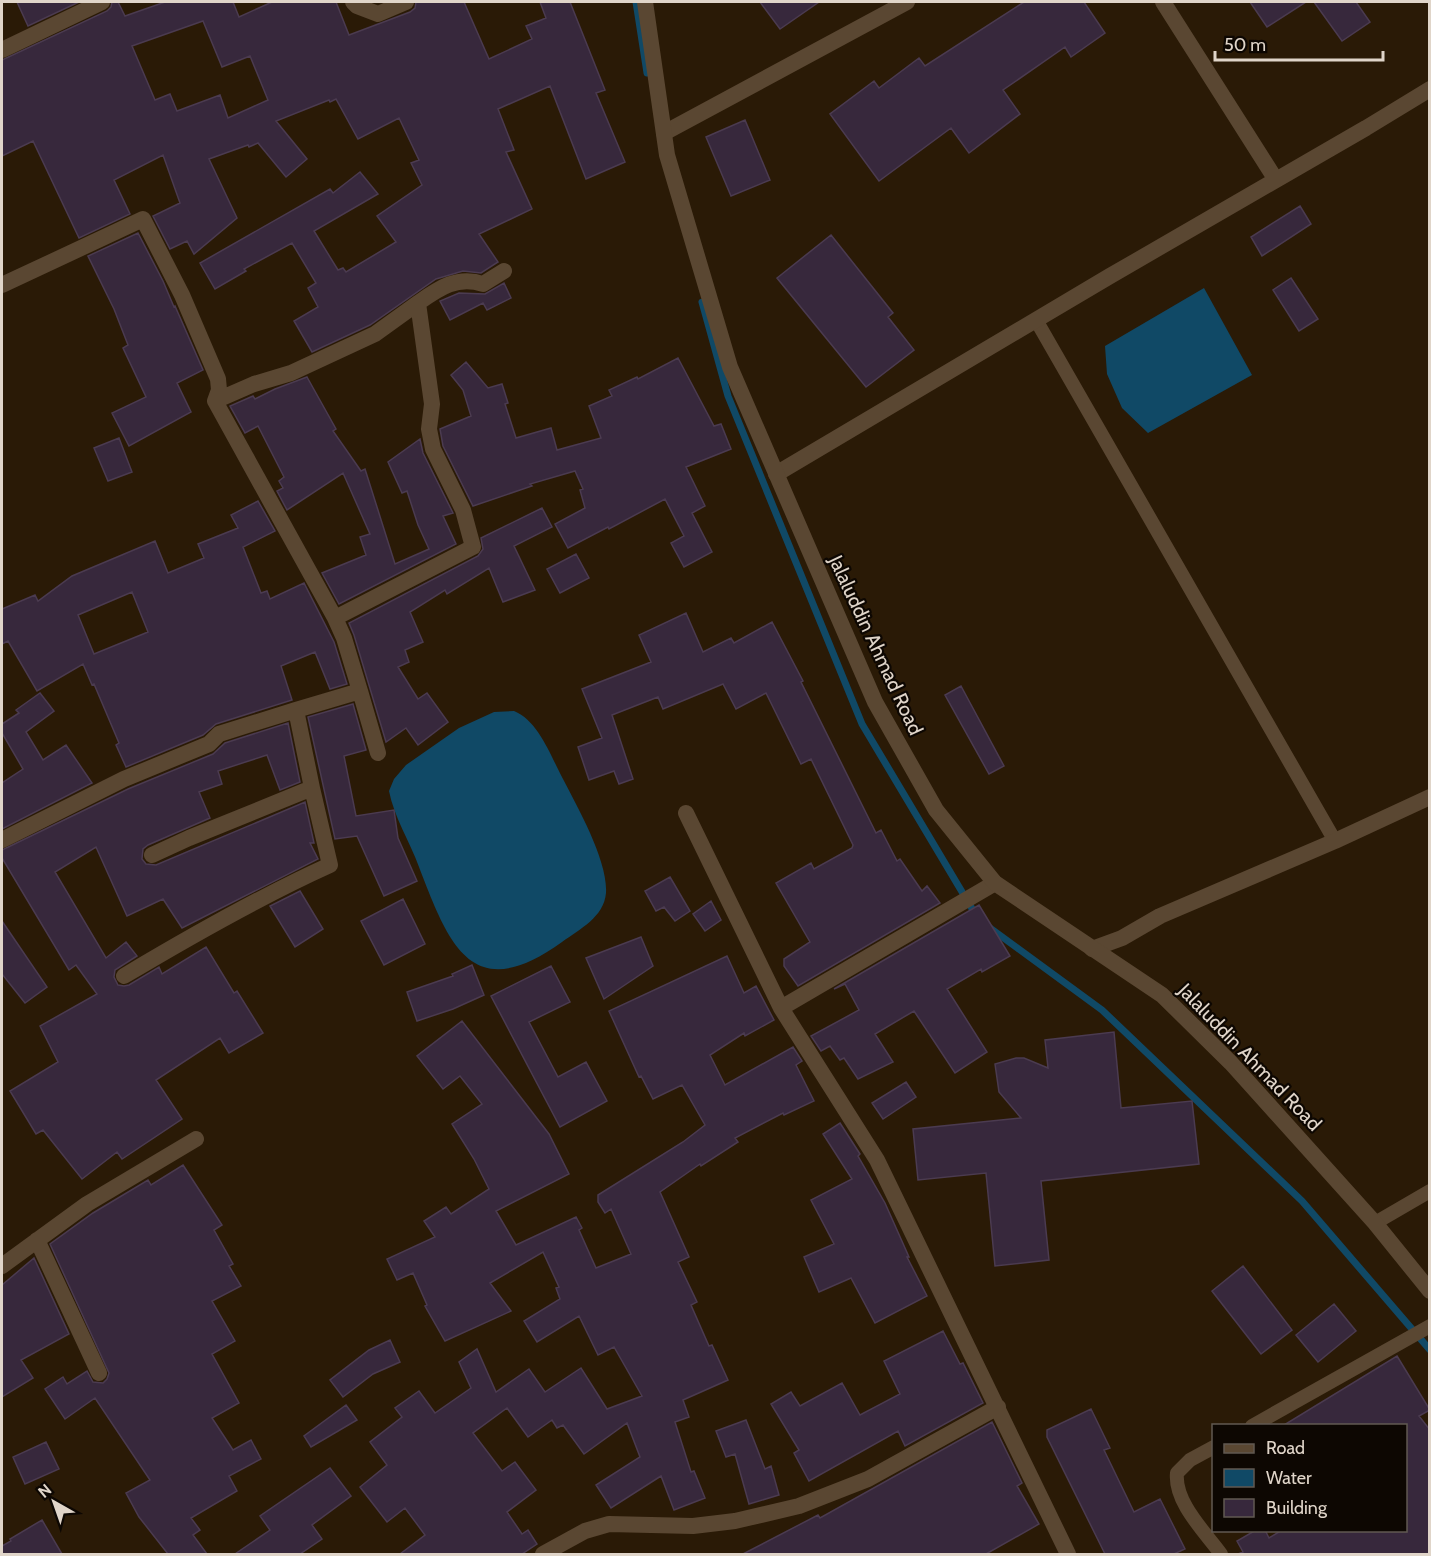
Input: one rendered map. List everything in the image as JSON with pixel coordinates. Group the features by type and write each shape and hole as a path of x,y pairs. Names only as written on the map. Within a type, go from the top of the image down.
{"street":[{"path":"2,50 102,2"},
{"path":"353,2 357,6 378,14 406,2"},
{"name":"Jalaluddin Ahmad Road","path":"645,2 667,155 730,367 875,702 936,810 995,883 1162,995 1231,1063 1375,1223 1430,1291"},
{"path":"664,132 907,2"},
{"path":"1163,2 1276,180"},
{"path":"776,474 1430,89"},
{"path":"2,285 143,219 182,295 218,379 219,390 215,401 344,638 378,753"},
{"path":"215,401 254,384 291,373 375,334 439,289 459,280 472,280 483,284 504,271"},
{"path":"335,618 473,547 463,510 433,449 429,429 432,404 418,303"},
{"path":"2,840 124,779 209,744 219,734 360,691"},
{"path":"124,976 211,924 330,865 296,710"},
{"path":"152,855 189,837 312,788"},
{"path":"1092,949 1122,938 1160,916 1335,841 1430,797"},
{"path":"686,813 781,1008 877,1160 1068,1554"},
{"path":"781,1008 995,883"},
{"path":"2,1266 87,1204 196,1139"},
{"path":"37,1240 99,1373"},
{"path":"543,1554 585,1532 609,1524 693,1526 735,1521 799,1506 868,1479 998,1407"}],"lane":[{"path":"1036,320 1335,841"},
{"path":"1375,1223 1430,1191"},
{"path":"1254,1424 1430,1326"},
{"path":"1212,1448 1191,1460 1177,1473 1176,1484 1180,1499 1221,1554"}],"water":[{"path":"1204,288 1252,375 1148,433 1122,408 1107,374 1105,346"},
{"path":"514,711 531,723 549,750 591,835 602,866 606,893 601,909 583,927 531,961 506,969 485,967 468,958 454,942 441,921 398,820 389,791 394,779 406,765 459,728 494,712"}],"building":[{"path":"17,2 79,2 28,26"},
{"path":"112,2 118,2 125,16 165,2 233,2 239,17 272,2 336,2 349,35 410,12 415,8 416,2 464,2 489,59 532,39 526,26 546,18 540,2 570,2 605,90 596,93 625,162 586,179 550,86 498,109 514,150 506,152 532,209 479,234 498,262 481,273 463,271 436,279 370,325 312,352 294,321 318,307 308,288 316,283 292,243 244,269 246,271 215,289 200,263 330,189 333,193 360,172 378,194 314,231 338,270 343,268 346,272 396,242 377,216 422,185 411,163 419,160 399,118 358,139 336,99 276,121 307,159 286,177 258,143 209,159 237,218 194,254 187,241 170,249 153,216 180,203 163,155 114,180 130,214 79,238 33,141 2,156 2,60 107,11","holes":["203,21 222,67 250,56 268,100 228,118 220,95 177,111 170,94 155,100 132,46"]},
{"path":"760,2 819,2 780,29"},
{"path":"1024,2 1084,2 1105,33 1071,57 1065,47 1003,90 1020,114 969,153 951,128 879,181 830,114 874,81 879,88 919,58 925,66"},
{"path":"1250,2 1306,2 1267,27"},
{"path":"1314,2 1356,2 1370,22 1342,41"},
{"path":"745,120 770,180 731,196 706,137"},
{"path":"1300,206 1311,224 1262,256 1251,237"},
{"path":"138,233 175,306 203,370 177,383 191,412 129,446 112,413 146,397 123,348 128,345 114,309 88,256"},
{"path":"831,235 893,313 888,317 914,350 866,387 777,278"},
{"path":"1291,278 1318,319 1299,331 1273,290"},
{"path":"504,283 511,298 487,310 483,303 450,320 440,301 459,293 485,294"},
{"path":"678,358 714,426 721,424 731,449 686,467 705,506 692,513 712,552 684,567 671,543 684,536 665,499 568,548 555,524 585,508 580,490 583,489 575,471 530,484 532,486 473,506 443,446 440,429 471,416 463,390 451,375 466,362 488,388 502,384 508,403 505,404 516,438 551,428 557,450 601,438 589,406 612,396 609,390 637,377 638,379"},
{"path":"307,377 336,429 333,431 361,471 365,469 395,564 429,549 407,491 402,493 388,462 420,439 423,453 453,513 443,516 456,544 339,604 322,573 366,555 360,537 370,534 343,473 287,510 277,491 283,488 279,481 284,477 258,426 245,433 230,406 253,396 255,399"},
{"path":"119,438 132,472 108,481 94,448"},
{"path":"258,501 275,531 243,547 261,593 267,591 270,599 304,583 334,642 347,684 330,689 315,652 281,666 292,700 216,724 203,735 126,767 116,745 119,743 83,664 37,691 8,641 2,644 2,609 35,595 38,601 72,576 155,541 168,573 204,558 198,544 238,528 231,515","holes":["132,592 148,632 94,654 78,615"]},
{"path":"542,508 552,527 514,546 535,590 503,602 489,568 447,594 445,590 410,612 423,642 405,650 409,662 398,667 418,699 427,693 448,722 418,745 406,728 386,742 349,623 478,556 483,549 481,538"},
{"path":"576,554 589,578 560,593 547,569"},
{"path":"686,613 703,652 731,638 734,643 772,622 876,833 881,830 897,861 900,859 922,891 927,886 940,903 798,986 784,966 784,959 810,942 776,883 811,863 814,869 852,848 853,845 811,759 801,764 766,693 736,709 723,684 663,709 658,697 612,715 633,779 619,784 614,771 589,780 578,747 602,738 582,689 651,662 639,635"},
{"path":"961,686 1004,766 989,774 945,695"},
{"path":"40,693 54,711 26,732 43,760 66,745 92,783 2,829 2,783 23,769 2,733 2,724 19,713 16,710"},
{"path":"353,704 366,750 344,756 356,816 394,810 398,838 417,881 384,896 357,836 335,839 308,717"},
{"path":"288,723 300,782 280,790 267,755 218,771 222,784 199,792 210,818 148,845 143,849 142,859 146,864 156,865 305,802 314,843 310,843 318,859 182,928 163,899 127,916 96,847 55,872 106,958 126,942 137,956 115,970 114,977 118,985 129,985 159,967 162,974 206,947 234,993 237,991 263,1033 229,1053 220,1038 156,1080 182,1119 122,1159 117,1152 82,1179 43,1130 36,1134 10,1091 58,1062 40,1026 97,994 76,965 69,970 2,858 2,850 128,789 213,754 225,743"},
{"path":"670,877 690,911 675,921 664,907 656,911 645,891"},
{"path":"300,891 323,929 295,947 270,906"},
{"path":"403,899 425,944 384,965 361,921"},
{"path":"711,901 721,920 705,931 693,914"},
{"path":"979,905 1010,956 982,972 981,969 947,989 987,1052 955,1073 914,1011 875,1034 893,1062 858,1079 844,1058 840,1060 830,1046 821,1051 811,1036 859,1010 845,984 834,989"},
{"path":"2,921 47,987 25,1003 2,974"},
{"path":"641,937 653,966 604,999 586,958"},
{"path":"727,956 744,993 756,986 774,1020 745,1036 744,1033 710,1055 725,1085 793,1047 802,1061 796,1065 814,1101 784,1115 783,1113 735,1138 738,1142 701,1166 700,1164 660,1192 689,1257 678,1262 697,1302 691,1305 709,1346 712,1345 728,1380 683,1400 689,1417 675,1422 691,1472 694,1471 705,1498 674,1510 661,1476 611,1508 596,1485 640,1457 627,1423 584,1454 563,1425 557,1428 552,1420 528,1437 507,1408 473,1433 502,1471 515,1462 536,1490 507,1512 522,1534 528,1530 537,1544 522,1554 400,1554 425,1535 405,1508 387,1522 360,1487 387,1465 370,1442 402,1417 395,1408 419,1391 435,1413 471,1388 459,1362 477,1349 496,1392 529,1369 545,1392 581,1368 607,1409 642,1396 614,1347 598,1355 579,1316 537,1342 524,1321 560,1299 556,1288 559,1287 543,1252 490,1283 511,1311 445,1341 425,1306 427,1305 413,1273 397,1280 387,1259 435,1237 424,1221 446,1207 451,1214 489,1189 474,1159 452,1124 482,1104 460,1076 443,1089 417,1056 462,1021 549,1134 569,1174 496,1211 516,1245 576,1217 582,1228 579,1230 596,1268 631,1254 611,1209 605,1213 598,1202 598,1195 683,1142 705,1125 682,1085 653,1099 641,1076 639,1077 609,1011"},
{"path":"472,965 484,995 453,1009 417,1021 407,992 453,976 452,974"},
{"path":"551,966 570,1002 529,1022 558,1077 586,1062 607,1101 560,1127 491,996"},
{"path":"1114,1032 1121,1108 1192,1101 1199,1164 1041,1181 1049,1260 995,1266 986,1173 918,1180 913,1129 1021,1118 999,1092 995,1064 1024,1058 1048,1068 1045,1040"},
{"path":"906,1082 916,1097 883,1119 872,1103"},
{"path":"840,1123 860,1154 858,1156 885,1203 909,1257 907,1257 927,1296 875,1323 851,1278 819,1292 804,1257 834,1244 811,1200 852,1179 823,1134"},
{"path":"183,1165 222,1225 214,1230 233,1264 229,1266 241,1286 212,1301 235,1341 212,1354 239,1403 212,1418 233,1450 251,1440 261,1459 229,1476 237,1491 191,1518 200,1530 193,1535 207,1554 168,1554 139,1517 126,1493 150,1480 95,1398 65,1419 45,1389 63,1377 67,1384 87,1371 93,1382 103,1383 109,1373 50,1244 93,1213 148,1180 151,1185"},
{"path":"34,1258 69,1334 21,1360 33,1378 2,1397 2,1285"},
{"path":"1243,1266 1292,1330 1261,1354 1212,1291"},
{"path":"1334,1304 1356,1331 1318,1362 1296,1335"},
{"path":"943,1331 960,1364 963,1363 983,1403 905,1446 898,1431 809,1481 794,1453 799,1450 771,1404 791,1392 800,1406 842,1383 860,1415 900,1394 884,1361"},
{"path":"390,1340 400,1362 373,1374 343,1397 330,1380 369,1350"},
{"path":"1397,1356 1430,1410 1419,1416 1430,1430 1430,1554 1238,1554 1243,1552 1237,1541 1253,1532 1266,1532 1269,1538 1279,1532 1407,1532 1407,1424 1286,1424"},
{"path":"346,1405 357,1420 311,1447 304,1436"},
{"path":"1091,1409 1110,1448 1104,1450 1134,1512 1160,1499 1185,1549 1174,1554 1105,1554 1047,1437 1047,1430"},
{"path":"746,1420 765,1469 771,1466 779,1495 749,1504 735,1454 726,1457 716,1431"},
{"path":"992,1422 1022,1483 1017,1486 1039,1524 986,1554 743,1554 818,1515 820,1518"},
{"path":"46,1442 59,1469 25,1484 13,1457"},
{"path":"330,1468 351,1496 312,1525 322,1539 300,1554 235,1554 270,1530 260,1516"},
{"path":"42,1520 62,1554 2,1554 2,1546 11,1541 10,1539"}],"waterway":[{"path":"636,2 647,73"},
{"path":"702,302 728,396 862,724 977,917"},
{"path":"990,928 1102,1010 1302,1201 1430,1350"}]}
